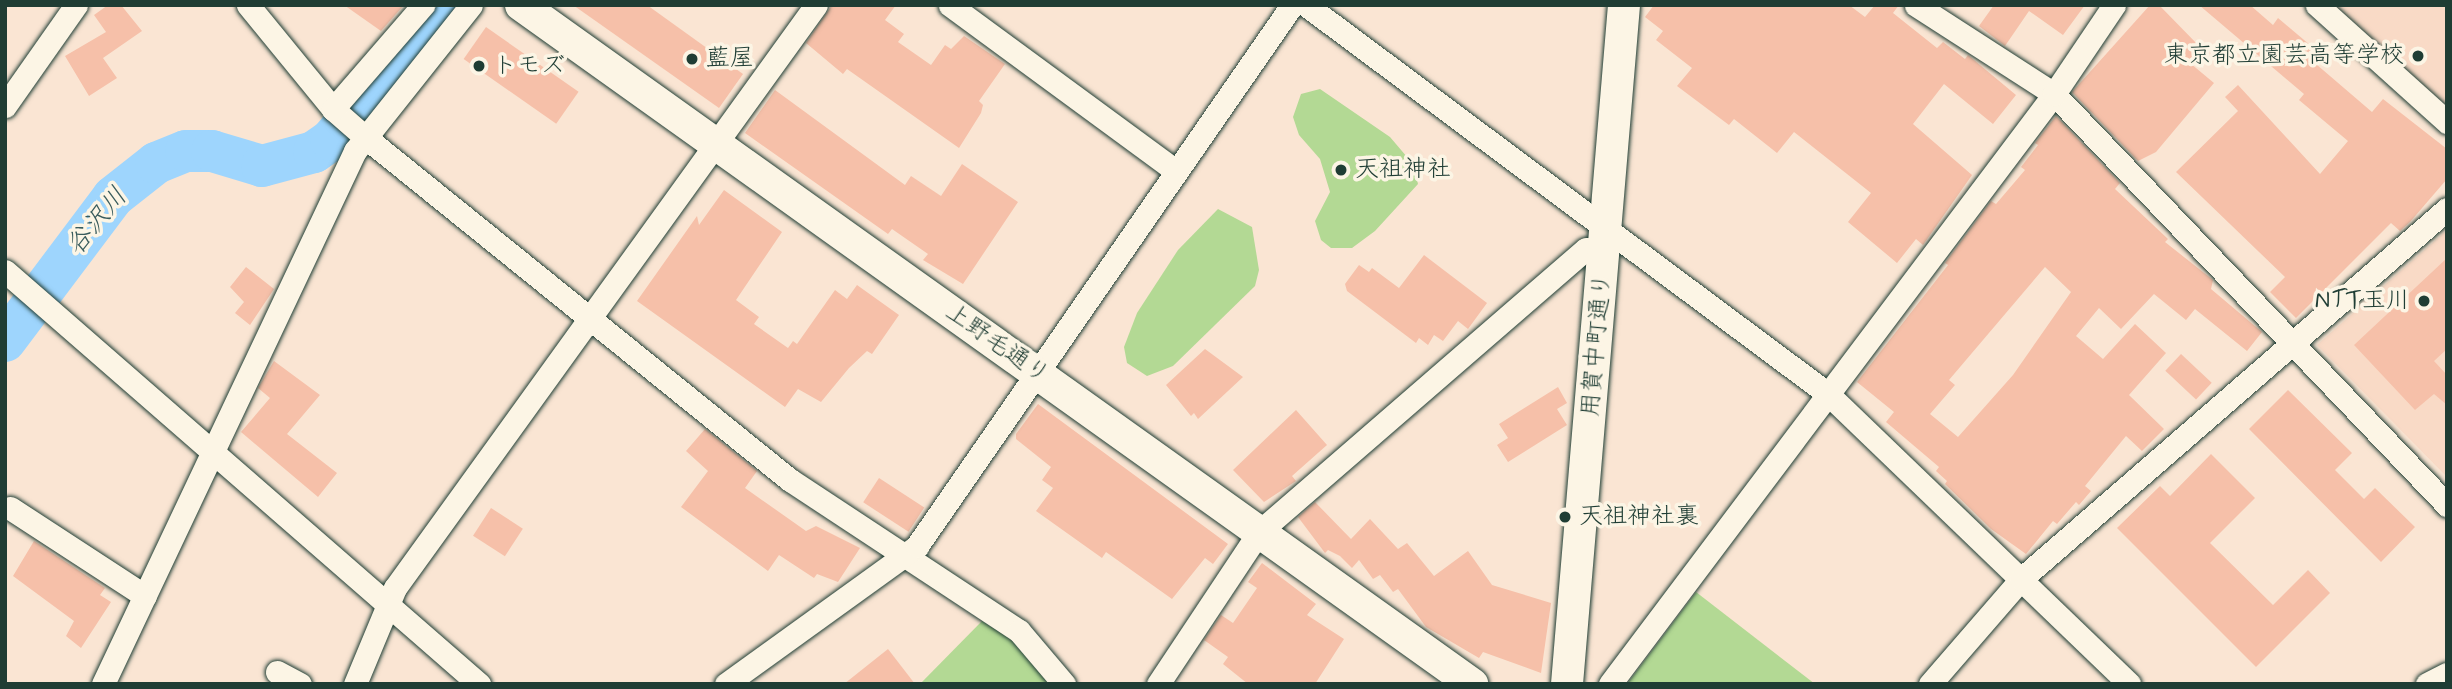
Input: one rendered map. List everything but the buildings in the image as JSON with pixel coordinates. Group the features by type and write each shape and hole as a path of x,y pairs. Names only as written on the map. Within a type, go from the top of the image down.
{"street":[{"path":"5,106 76,5"},
{"path":"248,5 335,111 360,133 592,316 790,480 1019,631 1064,684"},
{"path":"335,111 423,5"},
{"path":"103,684 214,451 360,133 471,5"},
{"name":"上野毛通り","path":"521,5 1472,684"},
{"path":"355,684 387,602 816,5"},
{"path":"950,5 1175,170"},
{"path":"726,684 907,557 1292,5"},
{"path":"1306,5 1607,240 1828,394 2129,684"},
{"name":"用賀中町通り","path":"1567,684 1607,240 1624,5"},
{"path":"1916,5 2054,94 2447,505"},
{"path":"1610,684 2054,94 2114,5"},
{"path":"2317,5 2447,121"},
{"path":"1930,684 2021,579 2447,209"},
{"path":"1158,684 1259,532 1586,249 1607,240"},
{"path":"5,271 479,684"},
{"path":"10,508 145,596"},
{"path":"277,672 300,684"},
{"path":"2427,684 2447,674"}],"shaded area":[{"name":"東京都立園芸高等学校","path":"2332,5 2447,5 2447,107"},
{"path":"2447,230 2447,477 2317,345"}],"green space":[{"path":"1320,89 1390,137 1413,164 1418,184 1375,231 1352,248 1331,248 1321,240 1315,221 1330,192 1320,159 1299,135 1293,117 1301,94"},
{"path":"1218,209 1252,227 1259,270 1255,286 1173,366 1147,376 1127,363 1124,347 1137,313 1178,250"},
{"path":"1696,592 1815,684 1627,684"},
{"path":"982,621 1010,638 1051,684 920,684"}],"waterway":[{"name":"谷沢川","path":"5,341 113,197 156,163 186,151 212,151 262,166 314,152 331,140 445,5"}],"place":[{"name":"東京都立園芸高等学校","path":"2418,56"},
{"name":"藍屋","path":"692,59"},
{"name":"トモズ","path":"479,66"},
{"name":"天祖神社","path":"1341,170"},
{"name":"NTT玉川","path":"2424,301"},
{"name":"天祖神社裏","path":"1565,517"}]}
